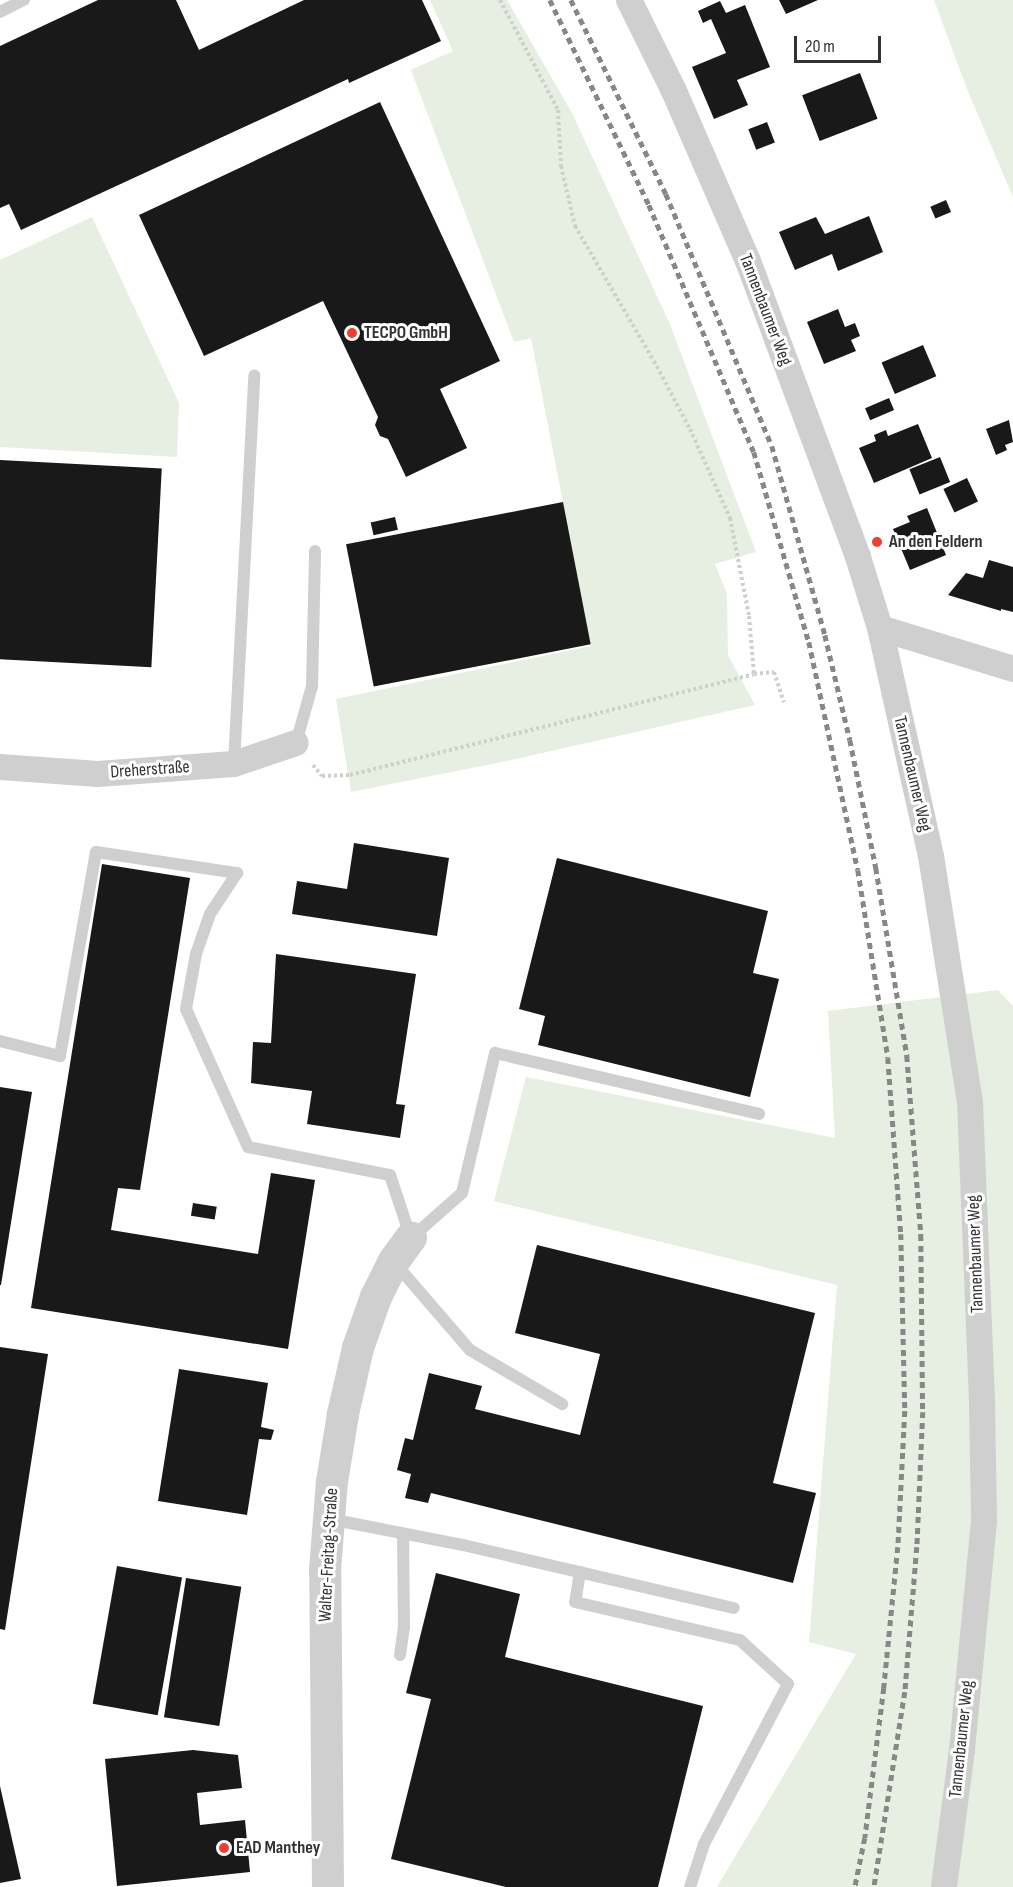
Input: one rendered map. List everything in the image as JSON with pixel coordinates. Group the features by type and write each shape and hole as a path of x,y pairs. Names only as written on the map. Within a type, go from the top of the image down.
{"street":[{"name":"Tannenbaumer Weg","path":"629,0 674,91 748,261 858,557 880,628 931,856 970,1102 982,1403 984,1521 963,1739 944,1887"},
{"path":"880,628 1013,669"},
{"name":"Dreherstraße","path":"0,767 98,774 234,764 296,743"},
{"name":"Walter-Freitag-Straße","path":"328,1887 324,1672 325,1570 329,1519 343,1414 358,1348 376,1297 402,1249"}],"lane":[{"path":"0,12 24,0"},
{"path":"234,764 254,376"},
{"path":"296,743 312,686 315,552"},
{"path":"0,1041 60,1056 96,852 237,873 210,914 196,954 186,1009 248,1147 390,1175 402,1249 470,1350 562,1404"},
{"path":"402,1249 462,1192 495,1053 759,1114"},
{"path":"329,1519 580,1572 734,1608"},
{"path":"400,1655 404,1627 403,1534"},
{"path":"580,1572 575,1602 740,1640 788,1684 704,1844 690,1887"}],"path":[{"path":"500,0 558,110 561,166 574,226 654,361 690,429 730,518 749,616 754,674"},
{"path":"296,743 322,776 350,775 754,674 774,672 784,702"}],"shaded area":[{"path":"430,0 507,0 572,113 669,322 756,552 715,564 727,594 728,655 755,705 507,761 351,792 336,699 591,646 531,338 514,342 411,70 453,51"},
{"path":"934,0 1013,0 1013,197 969,94"},
{"path":"92,217 179,403 177,457 0,447 0,260"},
{"path":"998,990 1013,1006 1013,1887 717,1887 856,1654 809,1642 837,1285 494,1201 526,1077 835,1138 828,1011"}],"building":[{"path":"98,0 176,0 199,50 304,0 422,0 441,41 349,83 348,79 21,230 9,204 0,208 0,46"},
{"path":"779,0 818,0 786,14"},
{"path":"720,1 726,13 745,5 770,67 737,80 748,105 714,119 692,67 726,53 711,19 703,23 698,11"},
{"path":"860,73 878,119 820,141 802,95"},
{"path":"380,102 500,361 440,389 467,448 406,477 388,439 380,436 375,425 378,417 323,301 204,356 139,215"},
{"path":"767,122 775,143 756,150 748,129"},
{"path":"946,200 951,212 935,219 930,207"},
{"path":"869,216 883,252 838,271 832,254 795,270 779,232 816,217 825,234"},
{"path":"838,309 845,327 855,323 860,336 851,340 856,351 824,364 807,322"},
{"path":"923,345 936,376 895,394 882,363"},
{"path":"889,398 894,410 870,420 865,408"},
{"path":"1009,420 1013,442 1005,445 1007,450 996,455 986,429"},
{"path":"918,424 932,458 874,483 859,448 876,441 874,435 886,430 888,436"},
{"path":"940,457 950,482 920,494 909,469"},
{"path":"0,460 162,468 151,667 0,659"},
{"path":"967,478 978,502 954,513 943,489"},
{"path":"563,502 591,644 374,687 346,544"},
{"path":"927,508 946,555 910,570 893,529 910,522 907,516"},
{"path":"395,517 398,530 374,535 371,523"},
{"path":"989,560 1013,567 1013,612 1001,609 1001,611 948,595 966,573 983,578"},
{"path":"354,843 449,858 437,936 292,914 297,881 347,889"},
{"path":"557,858 768,911 753,973 779,979 750,1097 538,1045 545,1016 519,1009"},
{"path":"102,864 190,878 140,1190 118,1188 111,1230 258,1254 271,1173 315,1180 288,1349 31,1308"},
{"path":"276,954 416,974 396,1104 405,1105 400,1138 307,1124 312,1091 251,1083 253,1042 271,1043"},
{"path":"0,1087 32,1092 1,1285 0,1285"},
{"path":"193,1203 217,1207 215,1220 191,1216"},
{"path":"537,1245 815,1313 773,1483 816,1493 793,1583 431,1493 428,1503 405,1498 411,1474 397,1470 405,1438 413,1440 429,1373 482,1386 475,1409 580,1435 600,1354 515,1333"},
{"path":"0,1347 48,1354 5,1630 0,1629"},
{"path":"179,1369 268,1383 261,1427 274,1430 271,1440 259,1439 247,1515 158,1501"},
{"path":"117,1566 182,1577 158,1715 93,1704"},
{"path":"436,1573 520,1594 505,1657 703,1706 658,1887 506,1887 391,1859 431,1699 406,1693"},
{"path":"186,1578 241,1587 219,1726 164,1717"},
{"path":"193,1750 238,1755 242,1788 197,1793 200,1825 245,1820 250,1872 117,1886 105,1759"},
{"path":"0,1786 21,1879 0,1883"}],"railway":[{"path":"550,0 649,205 754,452 809,642 858,870 888,1058 901,1234 905,1411 898,1547 884,1688 865,1838 855,1887"},
{"path":"571,0 666,194 772,446 825,635 850,740 876,868 907,1056 921,1235 923,1412 917,1547 905,1692 874,1887"}],"place":[{"name":"TECPO GmbH","path":"352,333"},
{"name":"An den Feldern","path":"877,542"},
{"name":"EAD Manthey","path":"224,1848"}]}
